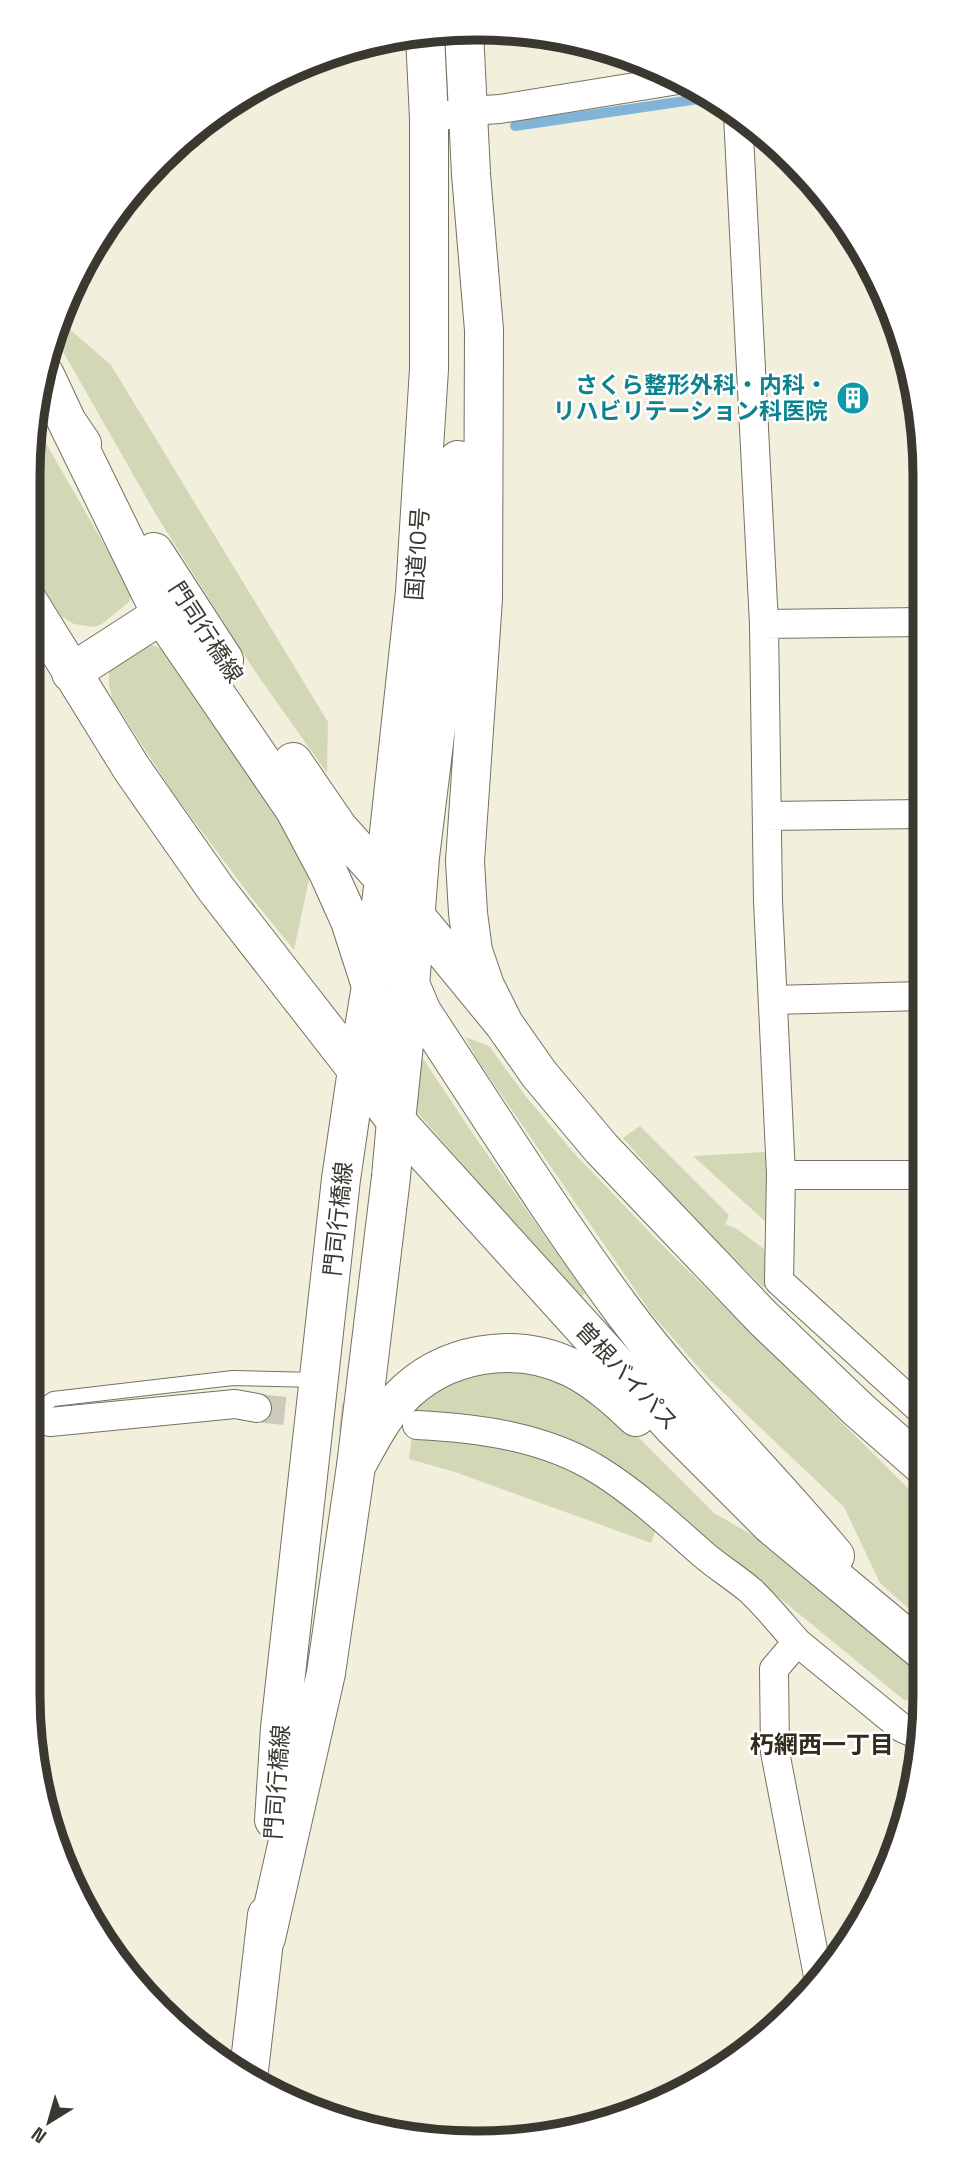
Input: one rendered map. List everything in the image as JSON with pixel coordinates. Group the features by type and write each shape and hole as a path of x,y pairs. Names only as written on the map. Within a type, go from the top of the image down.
{"main road":[{"path":"465,40 471,174 484,330 483,599 465,861 473,951 485,986 504,1024"},
{"name":"国道10号","path":"357,1070 371,986 391,823 415,592 429,369 429,119 425,43"},
{"path":"40,621 132,769 216,890 357,1070 404,1002 416,917 420,857 447,638 456,523 462,317 471,174"},
{"name":"門司行橋線","path":"50,386 67,422 173,607 222,657 339,829 384,879"},
{"path":"71,673 173,607 295,810 328,872 371,986 404,1002 482,1013 504,1024"},
{"path":"339,829 357,838 369,837 391,823"},
{"path":"384,879 504,1024 539,1074 601,1148 763,1318 913,1457"},
{"path":"384,879 404,1002 624,1312 696,1402 801,1514 895,1627"},
{"path":"371,986 404,1002"},
{"path":"305,1005 338,1005 355,998 371,986"},
{"name":"門司行橋線","path":"266,1938 326,1673 356,1466 391,1177 396,1121 391,1070 404,1002"},
{"name":"門司行橋線","path":"250,2067 266,1938 280,1728 341,1179 357,1070"},
{"name":"曽根バイパス","path":"357,1070 396,1121 674,1428 771,1525 913,1643"},
{"path":"356,1466 398,1400 418,1381 440,1367 468,1357 494,1353 520,1354 550,1359 573,1368 597,1384 623,1404 702,1484 771,1525"}],"street":[{"path":"429,119 663,82"},
{"path":"739,128 764,624 766,816 780,1175 779,1281 913,1403"},
{"path":"764,624 913,622"},
{"path":"766,816 913,814"},
{"path":"773,1000 913,996"},
{"path":"780,1175 913,1175"},
{"path":"40,1418 50,1422 235,1404 257,1408"},
{"path":"417,1424 466,1427 519,1438 555,1449 600,1471 751,1591 797,1642 902,1728 911,1732"},
{"path":"797,1642 774,1669 775,1752 816,1968"}],"lane":[{"path":"40,1408 53,1399 233,1378 320,1380"}],"green space":[{"path":"67,327 111,365 328,722 327,773 254,670 155,513 61,348"},
{"path":"42,437 132,593 129,602 102,624 94,627 74,624 61,616 40,582"},
{"path":"151,645 166,650 284,820 310,875 294,950 174,794 113,700 109,670 131,647"},
{"path":"465,1037 489,1046 527,1098 575,1154 656,1239 913,1493 913,1612 880,1583 844,1507 707,1377 651,1313 477,1059"},
{"path":"419,1060 424,1060 585,1293 582,1297 507,1216 412,1106"},
{"path":"640,1126 729,1215 725,1224 737,1229 768,1252 769,1283 764,1288 691,1216 623,1138"},
{"path":"766,1152 767,1223 693,1156"},
{"path":"489,1369 548,1372 616,1415 714,1513 785,1554 913,1666 913,1701 904,1700 647,1489 528,1427 469,1415 415,1412 416,1406 447,1382"},
{"path":"412,1434 465,1437 545,1457 595,1483 656,1530 651,1543 455,1472 409,1459"}],"waterway":[{"path":"515,126 696,99"}],"tunnel":[{"path":"257,1408 379,1421"}],"place":[{"name":"さくら整形外科・内科・ リハビリテーション科医院","path":"853,398"}],"district":[{"name":"朽網西一丁目","path":"822,1745"}]}
